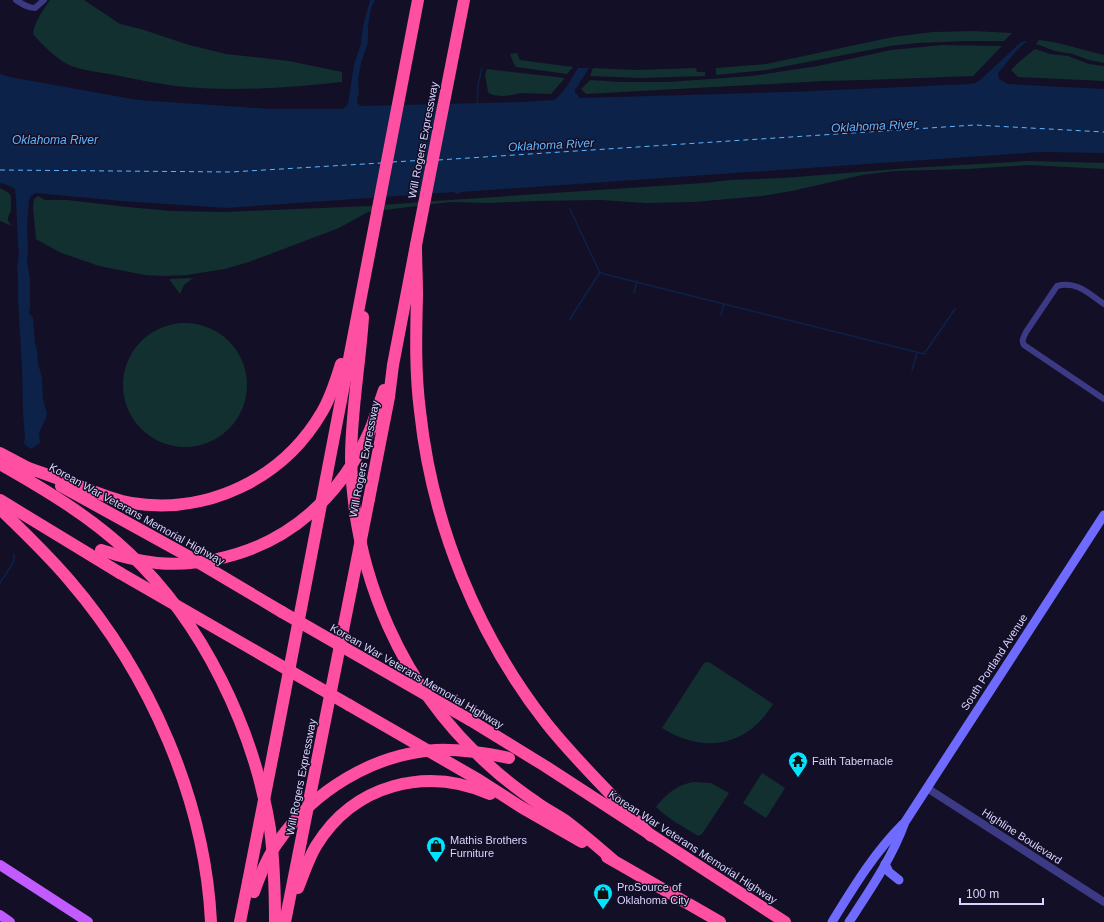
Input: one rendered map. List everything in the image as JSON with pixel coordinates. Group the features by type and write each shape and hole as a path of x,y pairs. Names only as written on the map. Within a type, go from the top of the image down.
{"highway":[{"path":"241,919 251,887 274,749 418,0"},
{"name":"Will Rogers Expressway","path":"282,922 369,499 389,397 393,365 464,0"},
{"path":"416,245 416,354 422,430 438,506 454,557 481,618 499,652 527,697 542,718 582,765 651,836"},
{"path":"368,264 353,416 352,472 354,504 366,566 378,603 399,649 414,676 433,705 468,745 510,784 566,822 613,860"},
{"path":"0,453 28,468 112,499 146,505 192,503 235,491 262,476 279,463 296,447 315,424 331,392 355,323"},
{"path":"42,526 100,550 126,558 158,563 182,564 202,562 237,554 271,540 290,530 307,517 341,482 354,462 371,428 393,365"},
{"path":"0,464 88,519 122,547 139,563 166,594 183,616 202,645 221,679 234,708 247,740 259,779 272,845 275,880 282,922"},
{"name":"Korean War Veterans Memorial Highway","path":"28,468 186,555 470,720 545,766 785,922"},
{"path":"0,500 120,573 479,780 521,807 720,922"},
{"path":"0,509 52,560 91,608 126,659 150,702 173,755 193,816 205,869 211,922"},
{"path":"251,887 277,843 301,814 326,792 367,768 400,757 436,750 483,753 545,766"},
{"path":"282,922 311,855 321,838 332,824 345,812 370,795 404,783 436,780 460,783 475,787 521,807"}],"main road":[{"name":"South Portland Avenue","path":"832,922 878,853 892,835 905,822 1101,526 1104,515"},
{"name":"South Portland Avenue","path":"849,922 877,879 899,839 905,822"},
{"path":"877,879 887,879 898,883 889,872 885,864"},
{"path":"0,865 88,922"},
{"path":"0,916 10,922"}],"street":[{"path":"16,0 28,7 35,8 44,0"},
{"path":"1104,304 1076,286 1069,284 1057,286 1023,338 1022,342 1024,345 1104,399"},
{"name":"Highline Boulevard","path":"927,788 1104,902"}],"green space":[{"path":"50,0 84,0 120,24 141,29 189,45 226,54 289,61 342,72 342,82 237,89 196,88 160,84 78,68 67,64 58,58 33,34 37,20"},
{"path":"974,31 1012,33 1004,41 917,43 890,46 766,70 716,75 716,68 766,64 893,37 933,32"},
{"path":"1039,40 1054,42 1104,55 1104,63 1089,60 1073,54 1055,51 1036,44"},
{"path":"943,45 1002,46 973,76 824,81 586,94 581,89 590,80 621,82 668,82 752,76 818,66 891,50"},
{"path":"1035,49 1050,54 1068,56 1089,64 1104,66 1104,81 1018,77 1011,70"},
{"path":"517,53 520,60 573,67 567,74 516,67 510,54"},
{"path":"593,68 635,70 696,68 697,72 705,72 705,76 640,78 590,76"},
{"path":"487,69 565,78 551,94 520,93 508,96 498,96 488,92 485,75"},
{"path":"1029,161 1104,163 1104,169 1029,165 968,169 894,171 862,175 792,191 762,196 694,202 646,203 600,200 489,203 450,202 368,212 339,228 249,262 225,269 187,275 164,276 145,275 99,266 59,252 36,239 33,207 34,199 38,196 45,200 67,200 170,211 224,212 369,206 730,180 783,178 910,168"},
{"path":"0,188 9,193 11,196 11,211 8,221 12,226 0,221"},
{"path":"193,278 184,285 180,294 169,279"},
{"path":"185,323 197,324 209,328 229,341 242,361 246,373 246,397 242,409 229,429 209,442 197,446 185,447 173,446 161,442 141,429 128,409 124,397 123,385 124,373 128,361 141,341 161,328 173,324"},
{"path":"709,662 773,704 750,730 723,742 708,743 693,741 677,736 662,728 704,663"},
{"path":"762,773 785,788 766,818 743,803"},
{"path":"693,782 711,783 729,793 702,834 698,836 671,819 656,807 672,791 682,785"}],"water":[{"name":"Oklahoma River","path":"370,0 375,0 371,8 368,25 368,42 361,63 358,80 359,92 357,101 361,106 554,100 565,89 578,68 589,68 575,90 580,98 789,92 970,84 979,81 1020,43 1027,41 1019,48 998,73 999,79 1008,84 1104,89 1104,153 1040,152 461,192 457,194 454,192 227,208 35,193 29,200 27,226 27,261 30,279 29,313 33,318 38,363 42,378 43,399 47,413 39,433 40,443 31,449 25,445 18,301 17,270 19,252 16,200 15,189 0,183 0,74 138,100 271,109 343,109 348,104 354,64 361,44 363,26"}],"waterway":[{"path":"477,105 478,85 482,68"},
{"path":"570,209 598,269 604,274 924,354 955,309"},
{"path":"570,319 600,272"},
{"path":"634,293 637,282"},
{"path":"721,315 724,304"},
{"path":"912,370 917,353"},
{"path":"0,583 14,561 14,554"}],"ferry route":[{"path":"438,160 975,125 1104,132"},
{"path":"392,162 427,160"},
{"path":"0,170 231,172 381,163"}],"place":[{"name":"Faith Tabernacle","path":"798,778"},
{"name":"Mathis Brothers Furniture","path":"436,863"},
{"name":"ProSource of Oklahoma City","path":"603,910"}]}
